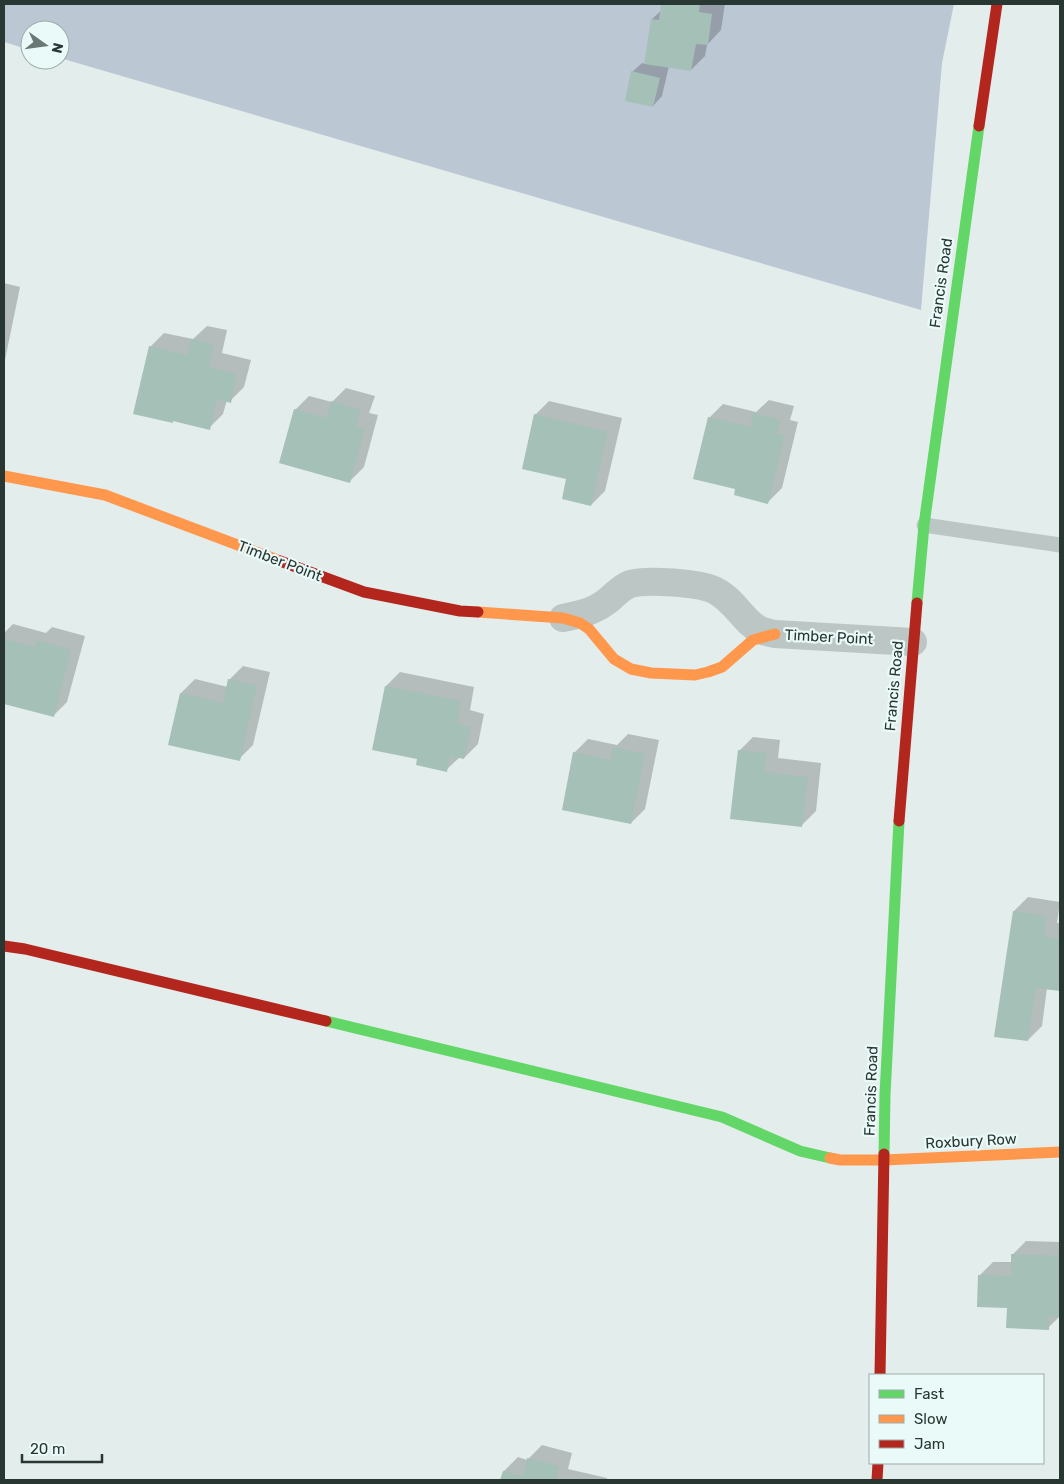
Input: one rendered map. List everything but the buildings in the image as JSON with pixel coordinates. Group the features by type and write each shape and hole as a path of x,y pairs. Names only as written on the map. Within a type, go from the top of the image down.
{"street":[{"name":"Francis Road","path":"880,1374 884,1160 900,801 913,642 924,525 965,213 997,4"},
{"name":"Timber Point","path":"4,476 105,494 364,592 460,611 563,618 583,614 595,608 619,590 632,584 648,582 679,583 701,585 713,589 727,597 752,625 775,634 913,642"},
{"name":"Timber Point","path":"563,618 589,629 614,659 631,669 658,674 695,675 708,672 722,666 753,640 775,634"},
{"name":"Roxbury Row","path":"4,946 35,951 722,1117 800,1151 840,1160 884,1160 1060,1152"},
{"path":"877,1480 878,1464"}],"lane":[{"path":"924,525 1060,545"}],"shaded area":[{"path":"4,4 954,4 942,63 921,310 70,61 70,20 20,20 20,47 4,42"}],"traffic: fast":[{"path":"917,603 924,525 979,126"},
{"path":"884,1154 885,1095 899,821"},
{"path":"326,1021 722,1117 800,1151 830,1158"}],"traffic: slow":[{"path":"4,476 105,495 280,561"},
{"path":"478,612 563,618 580,623 589,629 614,659 631,669 651,673 695,675 708,672 722,667 753,640 775,634"},
{"path":"830,1158 840,1160 884,1160 1060,1152"}],"traffic: jam":[{"path":"979,126 997,4"},
{"path":"280,561 364,592 460,611 478,612"},
{"path":"899,821 917,603"},
{"path":"4,946 25,949 326,1021"},
{"path":"880,1374 884,1154"},
{"path":"877,1480 878,1464"}]}
